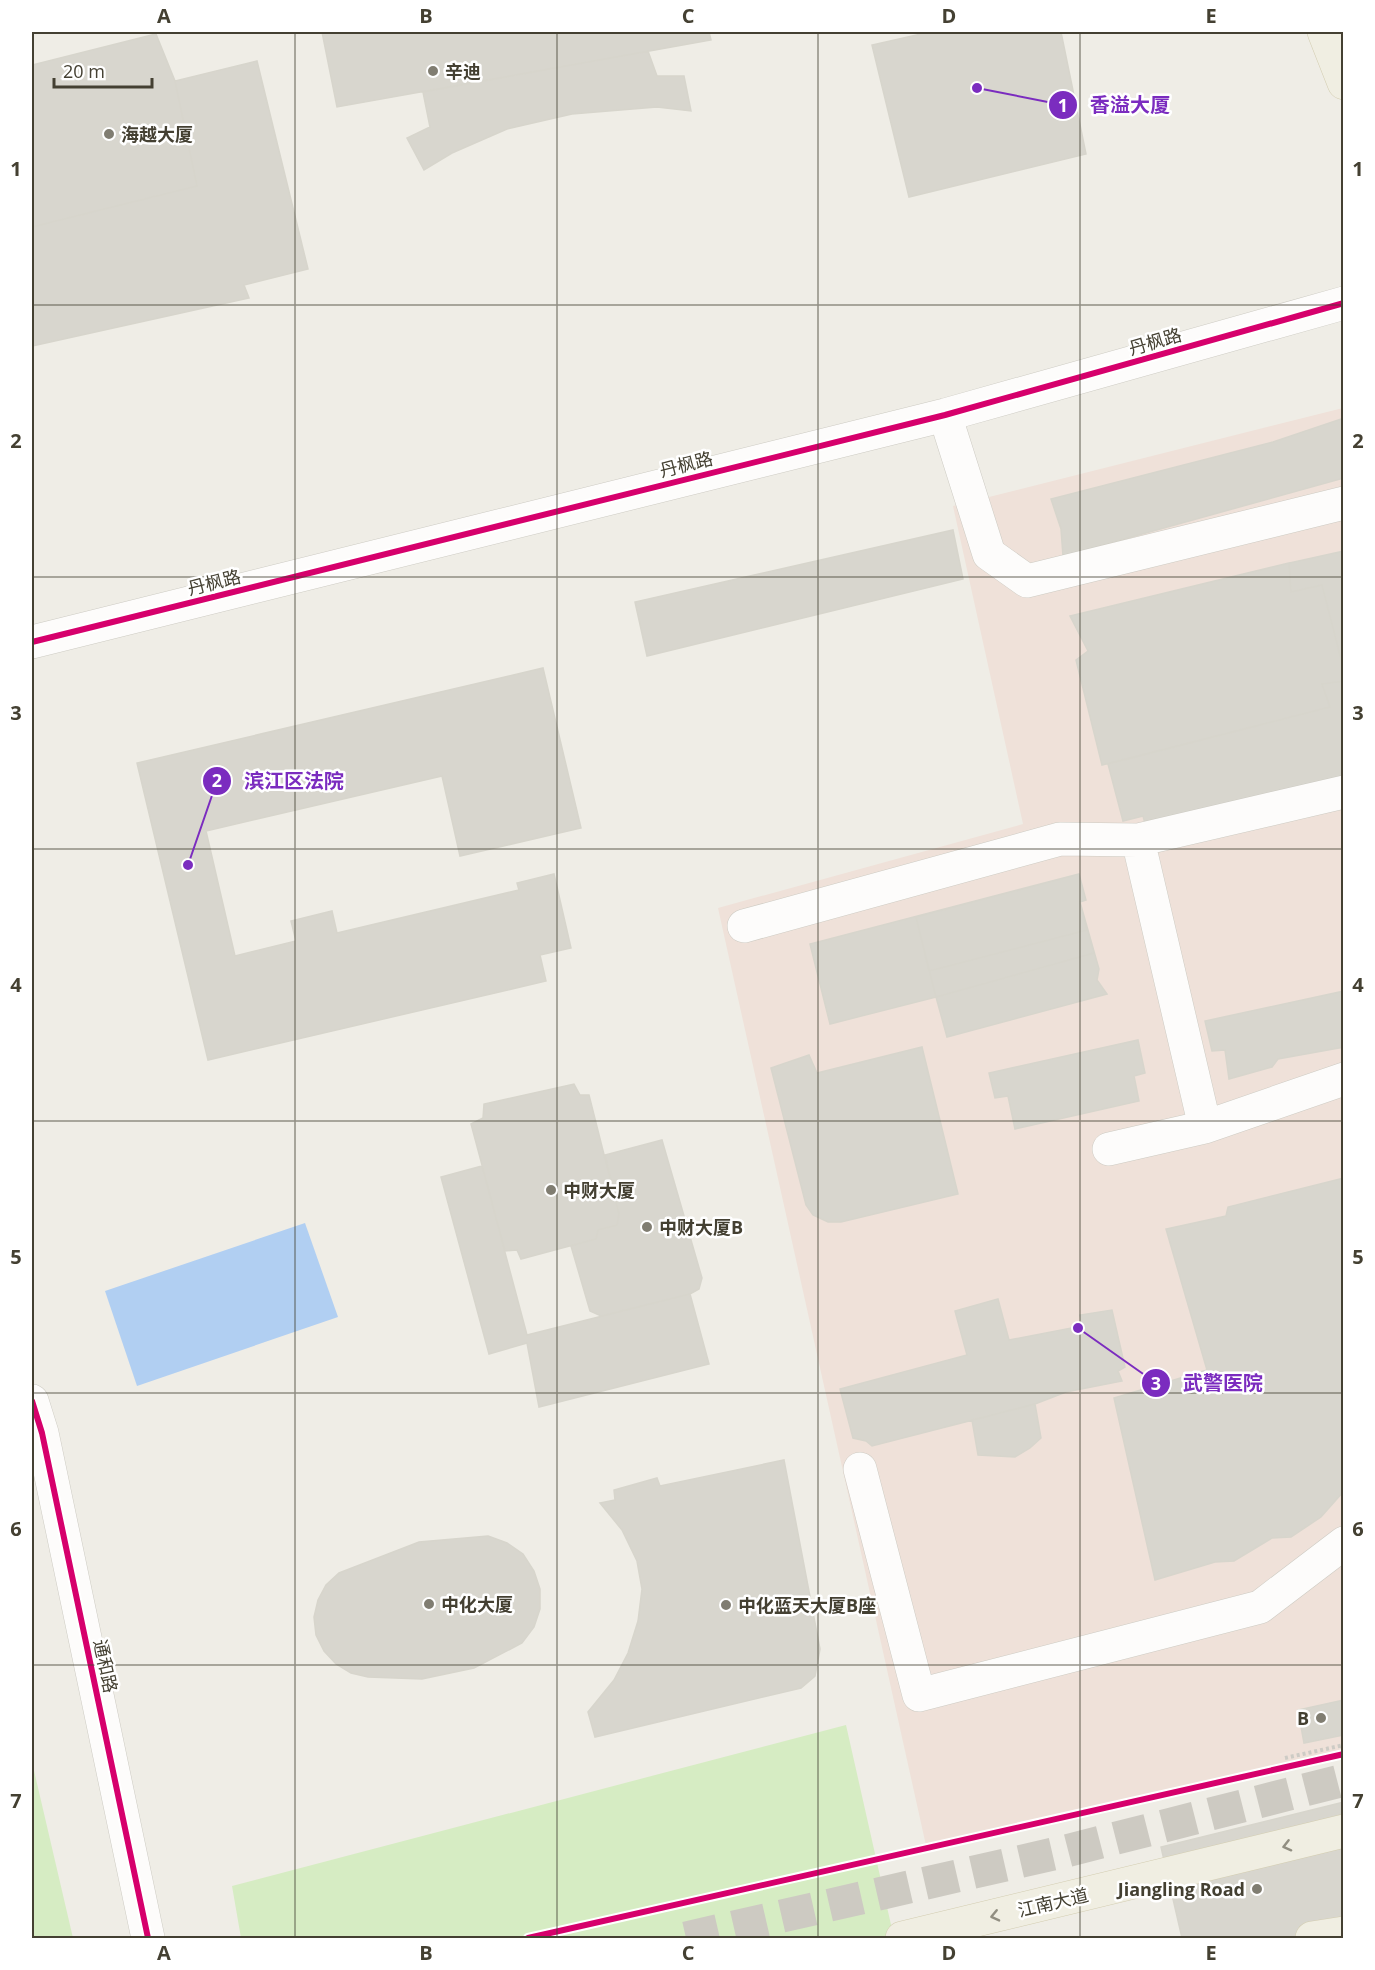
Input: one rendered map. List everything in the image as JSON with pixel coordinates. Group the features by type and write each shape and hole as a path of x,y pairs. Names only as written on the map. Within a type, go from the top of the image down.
{"main road":[{"path":"1324,32 1344,83"},
{"name":"江南大道","path":"902,1938 1344,1831"},
{"path":"1312,1938 1344,1933"}],"street":[{"name":"丹枫路","path":"32,642 945,415 1344,303"},
{"path":"945,415 989,554 1027,581 1344,503"},
{"path":"744,926 1060,839 1138,840 1344,792"},
{"path":"1138,840 1205,1127"},
{"path":"1109,1149 1205,1127 1344,1079"},
{"name":"通和路","path":"32,1401 37,1434 148,1938"},
{"path":"860,1469 918,1695 1260,1607 1344,1543"}],"path":[{"path":"1285,1758 1344,1745"}],"shaded area":[{"path":"1343,408 1343,1749 927,1850 718,908 1023,824 953,506"}],"green space":[{"path":"846,1725 894,1938 241,1938 232,1886"},
{"path":"32,1762 73,1938 32,1938"}],"water":[{"path":"305,1223 338,1317 137,1386 105,1291"}],"building":[{"name":"辛迪","path":"322,32 709,32 711,40 337,107"},
{"path":"921,32 1061,32 1086,154 909,197 872,45 921,34"},
{"name":"海越大厦","path":"156,34 175,81 197,186 32,227 32,65"},
{"path":"648,51 657,76 684,76 691,111 657,107 572,114 507,129 452,153 424,170 407,138 430,127 423,92"},
{"path":"257,61 308,269 244,285 249,298 32,346 32,227 197,186 175,81"},
{"path":"1344,418 1344,478 1063,556 1061,529 1051,499 1273,442"},
{"path":"953,530 963,579 647,656 635,602"},
{"path":"1344,551 1344,671 1322,585 1291,592 1289,563"},
{"path":"1289,563 1291,592 1322,585 1344,671 1344,681 1322,684 1330,707 1102,765 1076,660 1088,651 1070,616"},
{"path":"543,668 581,828 460,856 442,776 206,831 235,956 296,941 291,921 332,911 337,933 519,890 517,883 554,874 571,948 540,955 546,981 208,1060 137,763"},
{"path":"1344,681 1344,788 1149,838 1143,816 1123,821 1108,764 1330,707 1322,684"},
{"path":"1079,874 1086,900 1080,902 1099,969 1097,980 1107,994 947,1037 936,997 830,1024 810,944"},
{"path":"1079,874 1086,900 1080,902 1099,969 1097,980 1107,994 947,1037 936,997 830,1024 810,944"},
{"path":"1079,874 1086,900 1080,902 1094,953 936,997 916,917"},
{"path":"1079,874 1086,900 1080,902 1087,930 929,971 916,917"},
{"path":"1344,991 1344,1047 1278,1059 1272,1067 1229,1079 1225,1050 1212,1051 1205,1021"},
{"path":"1138,1040 1145,1073 1134,1076 1139,1101 1015,1129 1008,1096 995,1098 989,1073"},
{"path":"1138,1040 1145,1073 1134,1076 1139,1101 1015,1129 1008,1096 995,1098 989,1073"},
{"path":"922,1047 958,1194 841,1222 828,1222 813,1215 806,1205 771,1068 809,1055 817,1073"},
{"name":"中财大厦","path":"574,1084 580,1095 589,1095 619,1214 617,1225 598,1230 596,1239 521,1259 517,1250 505,1251 471,1124 483,1118 484,1104"},
{"name":"中财大厦B","path":"662,1140 702,1278 699,1289 690,1294 601,1316 590,1311 571,1246 596,1239 598,1230 617,1225 619,1214 605,1155"},
{"path":"482,1166 527,1335 690,1294 709,1364 539,1407 527,1343 489,1354 441,1177"},
{"path":"1344,1178 1344,1491 1321,1517 1291,1537 1272,1538 1234,1561 1215,1562 1155,1580 1114,1398 1207,1370 1166,1229 1226,1216 1228,1207"},
{"path":"998,1299 1009,1340 1082,1326 1080,1315 1112,1310 1125,1367 1118,1371 1122,1381 1066,1392 1035,1404 872,1446 866,1441 853,1438 840,1389 967,1355 955,1311"},
{"path":"1035,1404 1041,1438 1030,1448 1015,1457 978,1455 972,1420"},
{"name":"中化蓝天大厦B座","path":"784,1460 820,1649 815,1676 801,1688 595,1737 588,1712 614,1680 628,1653 638,1621 642,1589 637,1561 622,1530 600,1503 615,1500 614,1490 657,1478 660,1486"},
{"name":"中化大厦","path":"488,1536 507,1543 523,1554 534,1571 540,1589 540,1609 534,1627 522,1643 474,1668 422,1679 368,1677 351,1673 336,1664 324,1651 316,1635 314,1617 318,1600 326,1585 339,1573 419,1542"},
{"name":"B","path":"1344,1700 1344,1735 1304,1743 1298,1710"},
{"name":"B","path":"1344,1700 1344,1735 1304,1743 1298,1710"},
{"name":"Jiangling Road","path":"1344,1802 1344,1930 1312,1938 1182,1938 1161,1847"}],"tunnel":[{"path":"686,1938 1062,1852 1344,1780"}],"cycle path":[{"path":"32,642 945,415 1344,303"},
{"path":"32,1401 42,1433 148,1938"},
{"path":"528,1938 1344,1754"}],"place":[{"name":"辛迪","path":"433,71"},
{"name":"香溢大厦","path":"977,88"},
{"name":"海越大厦","path":"109,134"},
{"name":"滨江区法院","path":"188,865"},
{"name":"中财大厦","path":"551,1190"},
{"name":"中财大厦B","path":"647,1227"},
{"name":"武警医院","path":"1078,1328"},
{"name":"中化大厦","path":"429,1604"},
{"name":"中化蓝天大厦B座","path":"726,1605"},
{"name":"B","path":"1321,1718"},
{"name":"Jiangling Road","path":"1257,1889"}]}
